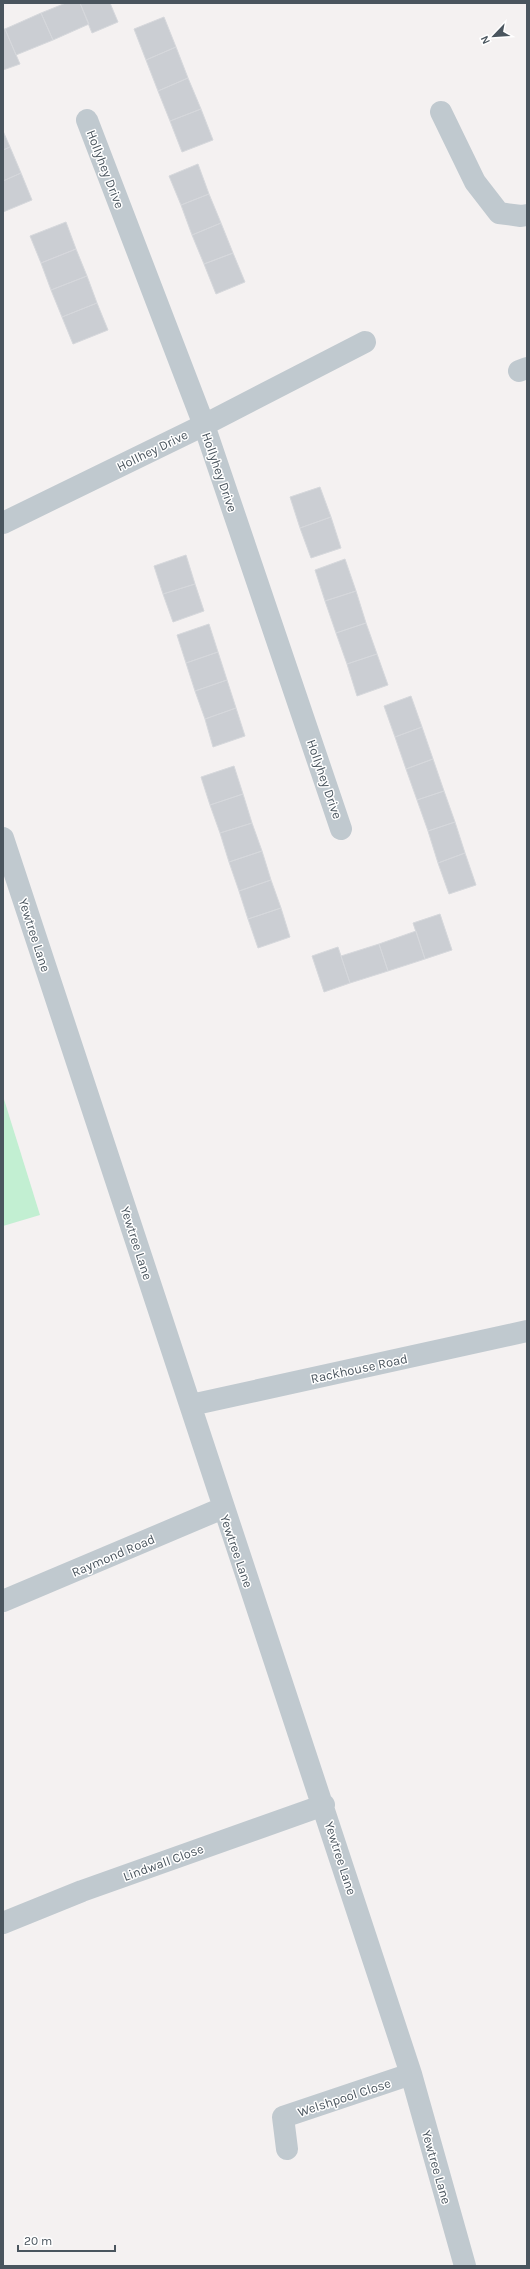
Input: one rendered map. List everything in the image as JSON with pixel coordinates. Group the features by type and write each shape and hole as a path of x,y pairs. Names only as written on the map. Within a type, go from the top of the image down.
{"street":[{"path":"441,112 474,182 499,213 521,216 527,215"},
{"name":"Hollyhey Drive","path":"87,120 204,425 341,829"},
{"name":"Hollhey Drive","path":"3,523 204,425 365,342"},
{"name":"Yewtree Lane","path":"4,847 191,1405 223,1508 324,1805 411,2074 465,2266"},
{"name":"Rackhouse Road","path":"191,1405 527,1331"},
{"name":"Raymond Road","path":"3,1601 223,1508"},
{"name":"Lindwall Close","path":"3,1923 68,1896 324,1805"},
{"name":"Welshpool Close","path":"287,2149 283,2117 411,2074"}],"green space":[{"path":"3,1096 40,1215 3,1226"}],"building":[{"path":"66,3 80,3 89,24 53,40 41,13"},
{"path":"80,3 110,3 118,22 92,33"},
{"path":"41,13 53,40 16,55 5,29"},
{"path":"164,17 176,47 146,60 134,29"},
{"path":"3,29 5,29 20,64 3,70"},
{"path":"176,47 188,78 158,91 146,60"},
{"path":"188,78 201,109 170,121 158,91"},
{"path":"201,109 213,140 182,152 170,121"},
{"path":"3,131 10,147 3,150"},
{"path":"10,147 21,173 3,181 3,150"},
{"path":"198,164 209,194 181,205 169,176"},
{"path":"21,173 32,200 3,212 3,181"},
{"path":"209,194 221,223 192,235 181,205"},
{"path":"66,222 76,249 41,263 30,236"},
{"path":"221,223 233,253 204,264 192,235"},
{"path":"76,249 87,276 51,290 41,263"},
{"path":"233,253 245,282 216,294 204,264"},
{"path":"87,276 97,303 62,317 51,290"},
{"path":"97,303 108,330 73,344 62,317"},
{"path":"320,487 331,517 300,528 290,497"},
{"path":"331,517 341,548 311,558 300,528"},
{"path":"186,555 195,584 163,594 154,566"},
{"path":"345,559 356,591 325,601 315,570"},
{"path":"195,584 204,611 173,622 163,594"},
{"path":"356,591 366,623 336,633 325,601"},
{"path":"366,623 377,654 347,664 336,633"},
{"path":"209,624 218,652 186,663 177,635"},
{"path":"218,652 227,680 195,691 186,663"},
{"path":"377,654 388,685 357,696 347,664"},
{"path":"227,680 236,708 205,719 195,691"},
{"path":"411,696 422,727 395,737 384,706"},
{"path":"236,708 245,736 213,747 205,719"},
{"path":"422,727 433,759 406,769 395,737"},
{"path":"433,759 444,791 417,800 406,769"},
{"path":"234,766 243,794 210,805 201,777"},
{"path":"444,791 455,822 428,831 417,800"},
{"path":"243,794 252,823 220,833 210,805"},
{"path":"455,822 465,853 438,863 428,831"},
{"path":"252,823 262,851 229,862 220,833"},
{"path":"262,851 271,880 239,891 229,862"},
{"path":"465,853 476,885 449,894 438,863"},
{"path":"271,880 281,908 248,919 239,891"},
{"path":"281,908 290,937 258,948 248,919"},
{"path":"440,914 452,950 425,959 413,923"},
{"path":"416,931 425,959 388,971 379,944"},
{"path":"379,944 388,971 350,983 341,956"},
{"path":"338,947 350,983 324,992 312,956"}]}
